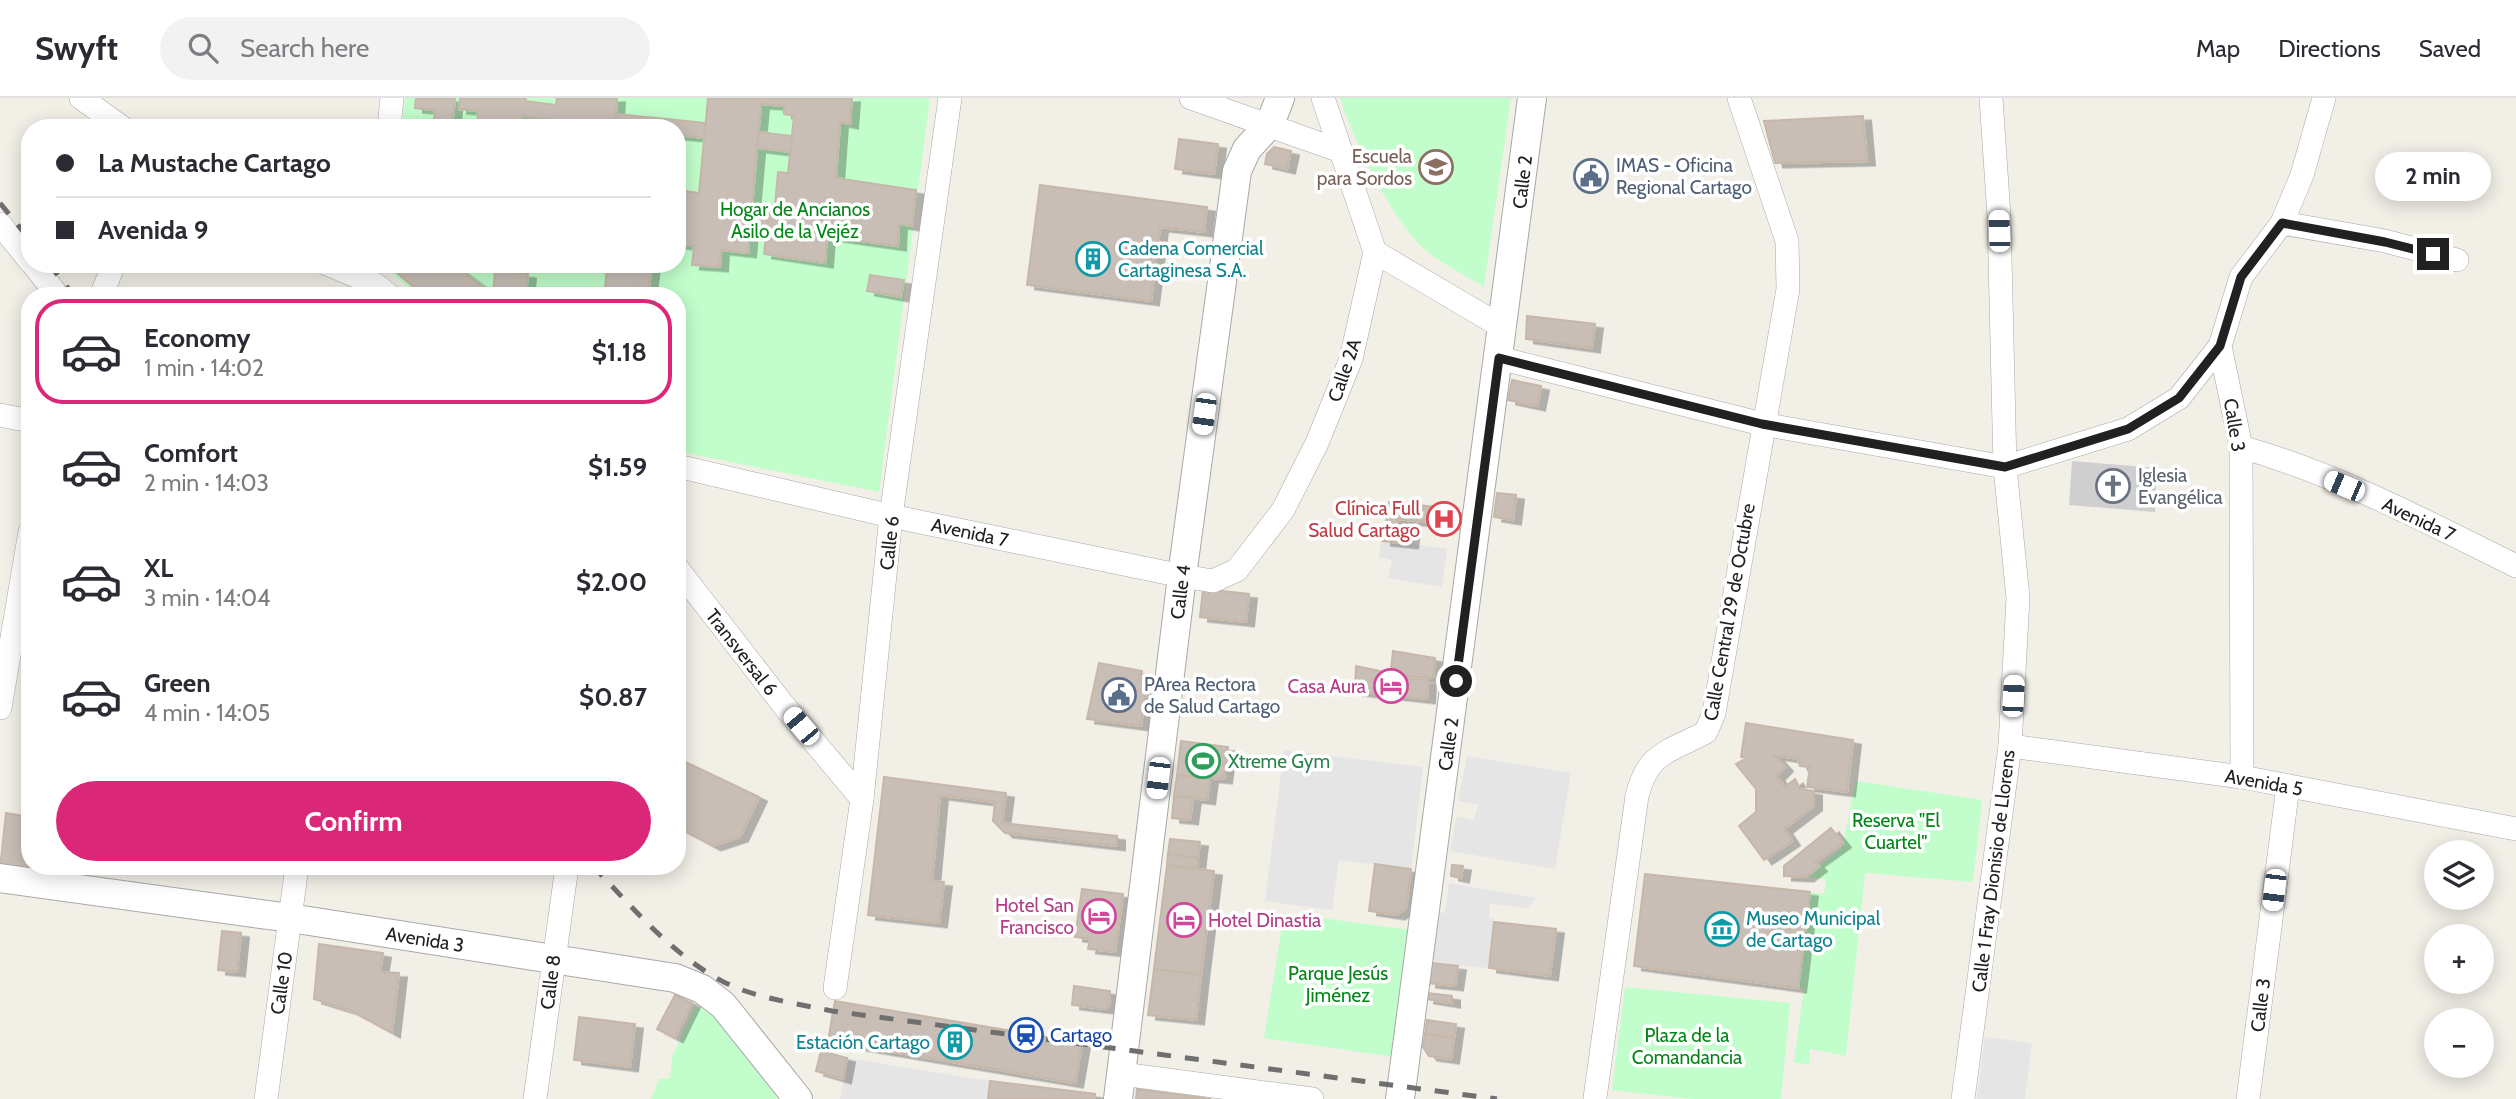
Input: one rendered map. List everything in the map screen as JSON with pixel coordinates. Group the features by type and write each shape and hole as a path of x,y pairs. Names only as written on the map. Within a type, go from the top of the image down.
{"street":[{"path":"81,98 110,119"},
{"path":"390,119 392,98"},
{"name":"Calle 6","path":"835,988 862,799 891,516 950,98"},
{"path":"1191,98 1275,111 1338,150"},
{"path":"1323,98 1338,150 1375,252 1504,328"},
{"name":"Calle 2","path":"1400,1099 1504,328 1532,98"},
{"name":"Calle Central 29 de Octubre","path":"1595,1098 1636,796 1642,775 1653,759 1706,732 1714,713 1762,424 1788,289 1787,241 1739,98"},
{"name":"Calle 1 Fray Dionisio de Llorens","path":"1963,1099 2010,746 2018,598 2005,467 1998,216 1991,98"},
{"name":"Calle 3","path":"2242,777 2241,447 2220,346 2241,277 2282,223 2302,175 2324,98"},
{"name":"Calle 4","path":"1120,1086 1182,576 1237,171 1247,149 1275,111"},
{"path":"2282,223 2385,242 2457,260"},
{"path":"0,224 21,250"},
{"name":"Calle 2A","path":"1182,576 1213,581 1237,570 1283,510 1317,443 1351,359 1375,252"},
{"path":"40,273 51,287"},
{"path":"349,273 379,285"},
{"path":"1499,358 1762,424 2005,467 2128,429 2179,398 2220,346"},
{"path":"0,415 21,419"},
{"name":"Avenida 7","path":"2241,447 2277,457 2412,514 2516,566"},
{"name":"Avenida 7","path":"686,468 891,516 1182,576"},
{"name":"Transversal 6","path":"686,580 785,707 862,799"},
{"path":"0,708 21,583"},
{"name":"Avenida 5","path":"2010,746 2242,777 2516,829"},
{"name":"Calle 3","path":"2248,1099 2287,786"},
{"name":"Calle 10","path":"265,1099 296,875"},
{"name":"Calle 8","path":"535,1099 565,875"},
{"name":"Avenida 3","path":"0,878 290,918 675,978 702,989 723,1005 797,1099"},
{"path":"1120,1086 1312,1099"}],"shaded area":[{"name":"Iglesia Evangélica","path":"2072,461 2157,468 2155,512 2069,505"},
{"path":"1381,540 1447,549 1442,587 1388,578 1392,560 1379,557"},
{"path":"1284,750 1423,767 1411,869 1339,860 1332,910 1265,901"},
{"path":"1467,756 1571,773 1555,869 1450,851 1457,816 1474,820 1478,805 1458,801"},
{"path":"1449,883 1537,898 1527,908 1490,904 1489,918 1494,918 1489,968 1431,963 1438,912 1445,913"},
{"path":"1985,1037 2032,1043 2025,1099 1977,1099"},
{"path":"847,1058 990,1081 988,1099 840,1099"}],"green space":[{"name":"Hogar de Ancianos Asilo de la Vejéz","path":"405,98 930,98 879,492 686,453 686,287 408,287 392,273 686,273 686,119 403,119"},
{"name":"Escuela para Sordos","path":"1340,98 1511,98 1484,287 1431,254 1411,236 1375,178 1354,136"},
{"name":"Reserva \"El Cuartel\"","path":"1856,781 1982,800 1973,882 1865,873 1846,1056 1810,1049 1809,1065 1794,1062 1804,988 1798,988 1810,892 1824,894 1826,879 1806,877 1842,848"},
{"name":"Parque Jesús Jiménez","path":"1284,913 1411,930 1394,1057 1264,1038"},
{"name":"Plaza de la Comandancia","path":"1625,987 1790,1003 1781,1099 1691,1099 1612,1090"},
{"path":"695,1007 715,1018 726,1029 747,1054 777,1099 651,1099 659,1079 670,1078 672,1057"}],"building":[{"path":"416,98 455,98 453,119 434,119 435,110 415,108"},
{"path":"460,98 526,98 525,101 556,105 557,98 617,98 616,119 541,119 523,116 523,119 478,119 478,111 459,109"},
{"path":"708,98 852,98 850,124 840,122 836,178 916,190 912,226 899,224 898,246 827,236 825,263 764,254 769,205 775,205 778,172 788,173 794,116 784,114 784,106 761,104 748,253 721,250 720,267 692,265 694,246 686,245 686,191 699,193"},
{"path":"616,114 665,119 616,119"},
{"path":"1863,116 1867,161 1775,163 1764,121"},
{"path":"686,121 705,123 704,138 686,136"},
{"path":"759,132 792,136 790,152 757,148"},
{"path":"1179,139 1218,144 1214,174 1175,169"},
{"path":"1274,147 1291,151 1287,169 1265,164 1267,154"},
{"name":"Cadena Comercial Cartaginesa S.A.","path":"1040,185 1207,207 1204,232 1160,227 1151,301 1027,285"},
{"path":"751,212 768,214 767,227 750,224"},
{"path":"397,273 464,273 483,287 414,287"},
{"path":"495,273 528,274 527,287 494,287"},
{"path":"607,273 651,273 649,287 605,287"},
{"path":"870,275 904,280 901,297 867,291"},
{"path":"1527,316 1595,324 1592,348 1526,339"},
{"path":"1512,380 1541,386 1537,406 1508,400"},
{"path":"1497,493 1516,495 1513,520 1494,517"},
{"path":"1389,502 1453,509 1451,525 1398,519 1397,527 1412,529 1410,544 1383,541"},
{"path":"1203,589 1249,594 1246,622 1200,617"},
{"path":"1393,651 1435,658 1433,678 1404,676 1391,670"},
{"name":"PArea Rectora de Salud Cartago","path":"1099,663 1142,671 1139,681 1147,684 1141,726 1087,719"},
{"name":"Casa Aura","path":"1356,666 1384,672 1394,678 1428,680 1427,699 1355,691"},
{"path":"1746,723 1853,740 1847,792 1807,787 1810,767 1800,766 1798,759 1774,755 1785,767 1776,776 1785,787 1795,779 1800,789 1814,791 1814,806 1784,829 1792,841 1764,860 1739,826 1756,812 1756,789 1736,764 1747,758 1741,757"},
{"name":"Xtreme Gym","path":"1181,741 1228,747 1224,779 1177,775"},
{"path":"686,762 759,797 740,837 713,846 686,832"},
{"path":"1177,775 1210,779 1207,800 1174,796"},
{"path":"884,777 1006,793 1002,823 1117,836 1117,846 1005,833 993,821 995,802 940,795 932,881 944,882 939,923 868,915"},
{"path":"1174,796 1193,798 1190,820 1172,818"},
{"path":"6,813 21,816 21,871 0,869"},
{"path":"1831,828 1843,843 1815,863 1819,867 1806,877 1784,876 1784,866"},
{"path":"1170,839 1200,842 1198,858 1168,854"},
{"path":"1168,854 1198,858 1197,869 1167,865"},
{"path":"1375,864 1411,869 1406,908 1397,915 1369,911"},
{"name":"Hotel Dinastia","path":"1167,865 1214,871 1201,975 1154,969"},
{"path":"1452,865 1463,866 1461,878 1451,876"},
{"name":"Museo Municipal de Cartago","path":"1645,874 1810,892 1798,988 1634,966"},
{"name":"Hotel San Francisco","path":"1082,889 1123,894 1115,952 1088,949 1090,939 1075,937"},
{"path":"1494,922 1556,929 1550,976 1489,968"},
{"path":"222,931 241,933 237,972 218,970"},
{"path":"319,944 383,953 380,972 399,973 392,1033 350,1010 314,999"},
{"path":"1431,963 1458,966 1455,986 1428,983"},
{"path":"1154,969 1201,975 1196,1020 1148,1015"},
{"path":"1074,986 1110,991 1109,1005 1105,1009 1072,1005"},
{"path":"1427,993 1452,996 1452,1003 1426,999"},
{"path":"675,995 692,1003 675,1038 657,1029"},
{"name":"Estación Cartago","path":"835,1001 1082,1043 1075,1083 828,1041"},
{"path":"579,1017 635,1024 630,1067 574,1060"},
{"path":"1427,1020 1456,1024 1454,1038 1425,1034"},
{"path":"1425,1034 1454,1038 1451,1059 1429,1056 1423,1047"},
{"path":"821,1051 847,1058 843,1079 816,1071"},
{"path":"990,1081 1095,1094 1095,1099 988,1099"},
{"path":"1137,1089 1211,1099 1136,1099"}],"railway":[{"path":"0,203 21,229"},
{"path":"56,273 67,287"},
{"path":"601,875 640,916 692,962 732,986 769,998 832,1011 1497,1099"}],"place":[{"name":"Escuela para Sordos","path":"1436,167"},
{"name":"IMAS - Oficina Regional Cartago","path":"1591,176"},
{"name":"Cadena Comercial Cartaginesa S.A.","path":"1093,259"},
{"name":"Iglesia Evangélica","path":"2113,486"},
{"name":"Clínica Full Salud Cartago","path":"1444,519"},
{"name":"Casa Aura","path":"1391,686"},
{"name":"PArea Rectora de Salud Cartago","path":"1119,695"},
{"name":"Xtreme Gym","path":"1203,761"},
{"name":"Hotel San Francisco","path":"1099,916"},
{"name":"Hotel Dinastia","path":"1184,920"},
{"name":"Museo Municipal de Cartago","path":"1722,929"},
{"name":"Cartago","path":"1026,1035"},
{"name":"Estación Cartago","path":"955,1042"}],"route":[{"path":"1456,681 1499,358 1762,424 2005,467 2128,429 2179,398 2220,346 2235,305 2241,277 2282,223 2385,242 2433,254"}]}
